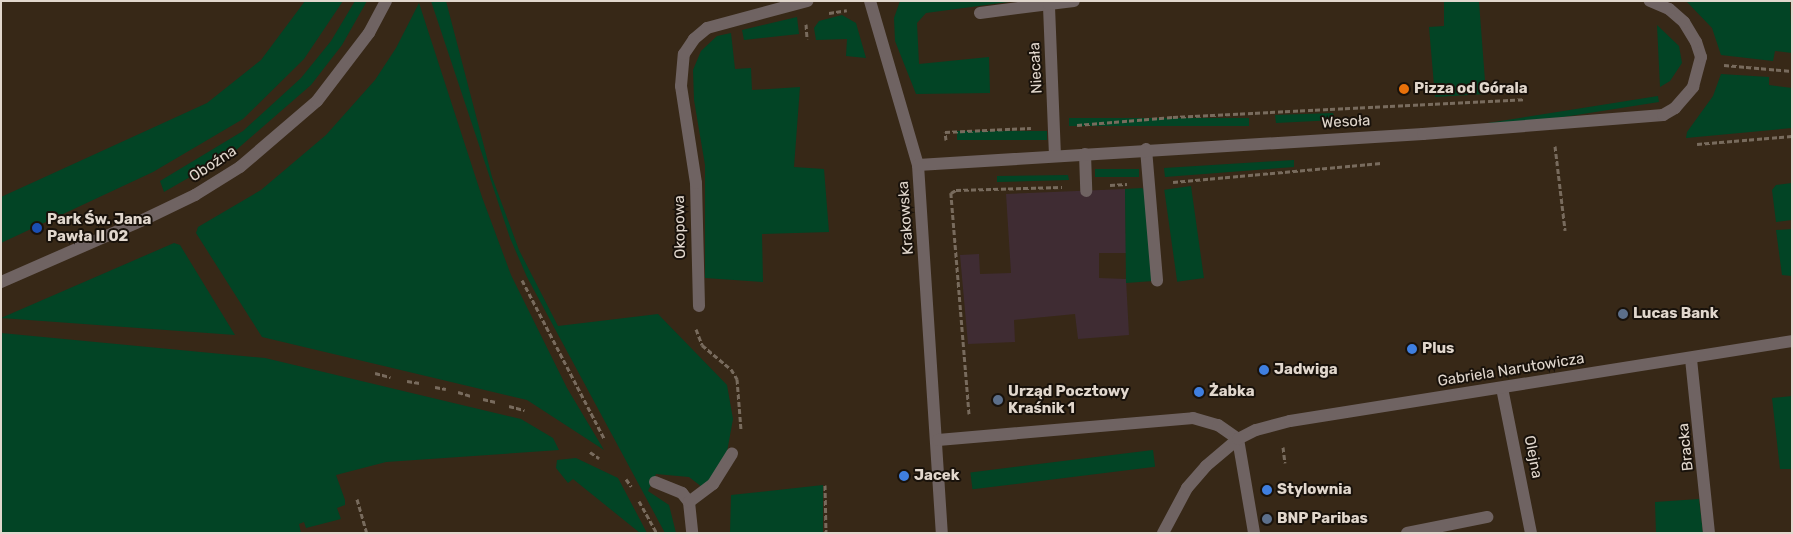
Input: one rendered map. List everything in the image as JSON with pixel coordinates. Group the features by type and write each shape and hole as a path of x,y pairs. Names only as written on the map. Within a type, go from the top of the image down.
{"street":[{"name":"Oboźna","path":"1,282 143,220 194,195 240,167 317,101 369,34 386,1"},
{"name":"Okopowa","path":"698,306 696,183 681,86 684,54 707,28 807,1"},
{"name":"Krakowska","path":"870,1 918,165 938,440 942,533"},
{"path":"980,13 1074,1"},
{"name":"Wesoła","path":"918,165 1146,149 1423,134 1663,115 1684,99 1698,76 1701,57 1696,42 1684,22 1668,9 1650,1"},
{"name":"Niecała","path":"1049,4 1055,156"},
{"path":"1146,149 1157,281"},
{"path":"1085,154 1086,188"},
{"name":"Gabriela Narutowicza","path":"1162,533 1193,480 1206,466 1238,439 1256,430 1290,421 1691,359 1792,341"},
{"name":"Bracka","path":"1691,359 1709,533"},
{"name":"Olejna","path":"1502,388 1531,533"},
{"path":"938,440 1193,418 1218,425 1238,439 1254,533"},
{"path":"689,502 713,484 732,454"},
{"path":"655,482 682,493 689,502 692,533"},
{"path":"1407,533 1487,517"}],"path":[{"path":"822,15 837,10 852,13"},
{"path":"806,20 807,39"},
{"path":"1728,65 1792,71"},
{"path":"969,423 945,132 1055,127 1183,116 1527,99"},
{"path":"1697,144 1792,136"},
{"path":"1554,144 1565,230"},
{"path":"951,193 956,190 1086,188 1200,180"},
{"path":"522,280 604,438"},
{"path":"698,306 698,338 702,345 731,369 737,379 742,427 732,454"},
{"path":"375,372 390,377"},
{"path":"407,381 420,383"},
{"path":"435,387 446,389"},
{"path":"458,392 470,396"},
{"path":"483,399 496,402"},
{"path":"509,406 524,410"},
{"path":"590,452 599,458"},
{"path":"825,485 826,533"},
{"path":"636,495 657,533"},
{"path":"357,499 367,533"}],"shaded area":[{"path":"1125,189 1126,253 1099,253 1099,278 1126,279 1129,335 1078,339 1075,314 1014,320 1015,342 968,344 960,255 979,254 980,274 1011,273 1006,194"}],"green space":[{"path":"305,1 343,1 304,59 243,119 153,172 1,243 1,197 207,103 261,60"},
{"path":"355,1 367,1 342,45 311,85 235,151 164,192 160,181 243,131 301,78 331,41"},
{"path":"431,1 446,1 492,177 519,250 558,326 658,314 727,385 733,419 727,452 711,480 702,487 689,477 656,474 648,491 669,505 676,533 665,533 527,277 510,238"},
{"path":"900,1 1016,1 926,13 917,23 919,64 989,57 990,93 916,94 895,41 894,18"},
{"path":"1444,1 1479,2 1486,94 1435,97 1429,27 1444,26"},
{"path":"1686,1 1790,1 1792,53 1775,51 1773,61 1721,55 1712,28"},
{"path":"419,3 482,197 511,275 567,388 604,450 527,400 262,337 196,233 198,227 261,190 326,135 375,80 396,48"},
{"path":"842,15 856,23 866,58 846,56 847,39 816,40 814,28 819,21"},
{"path":"797,17 799,34 744,40 742,30"},
{"path":"1657,25 1679,46 1682,63 1670,81 1660,87"},
{"path":"731,33 735,69 751,68 752,90 800,87 794,167 824,169 829,232 762,234 763,282 705,278 705,165 694,100 693,70 701,51 717,36"},
{"path":"1721,74 1769,77 1769,85 1792,88 1792,128 1686,138 1687,132 1713,96"},
{"path":"1658,96 1659,102 1487,129 1486,123"},
{"path":"1333,113 1335,120 1276,123 1275,115"},
{"path":"1069,118 1249,118 1249,126 1069,126"},
{"path":"957,131 1047,131 1047,140 957,140"},
{"path":"1294,160 1294,167 1165,177 1164,168"},
{"path":"1095,169 1139,169 1139,177 1095,177"},
{"path":"1068,175 1069,180 997,182 997,176"},
{"path":"1792,183 1792,220 1776,222 1772,190 1776,185"},
{"path":"1191,186 1204,278 1177,282 1164,190"},
{"path":"1142,188 1145,191 1153,281 1126,283 1125,189"},
{"path":"1792,229 1792,276 1782,275 1776,230"},
{"path":"174,243 180,245 235,335 1,318"},
{"path":"1,333 265,358 521,419 553,438 559,450 386,462 336,475 345,500 345,505 337,508 341,519 306,528 304,522 299,524 301,533 1,533"},
{"path":"1792,396 1792,469 1780,469 1772,398"},
{"path":"1153,450 1155,467 972,489 970,472"},
{"path":"576,458 618,478 647,533 640,533 573,479 568,483 556,468 557,460"},
{"path":"823,485 823,533 730,533 731,495"},
{"path":"1699,499 1703,533 1656,533 1655,502"}],"place":[{"name":"Pizza od Górala","path":"1404,89"},
{"name":"Park Św. Jana Pawła II 02","path":"37,228"},
{"name":"Lucas Bank","path":"1623,314"},
{"name":"Plus","path":"1412,349"},
{"name":"Jadwiga","path":"1264,370"},
{"name":"Żabka","path":"1199,392"},
{"name":"Urząd Pocztowy Kraśnik 1","path":"998,400"},
{"name":"Jacek","path":"904,476"},
{"name":"Stylownia","path":"1267,490"},
{"name":"BNP Paribas","path":"1267,519"}]}
